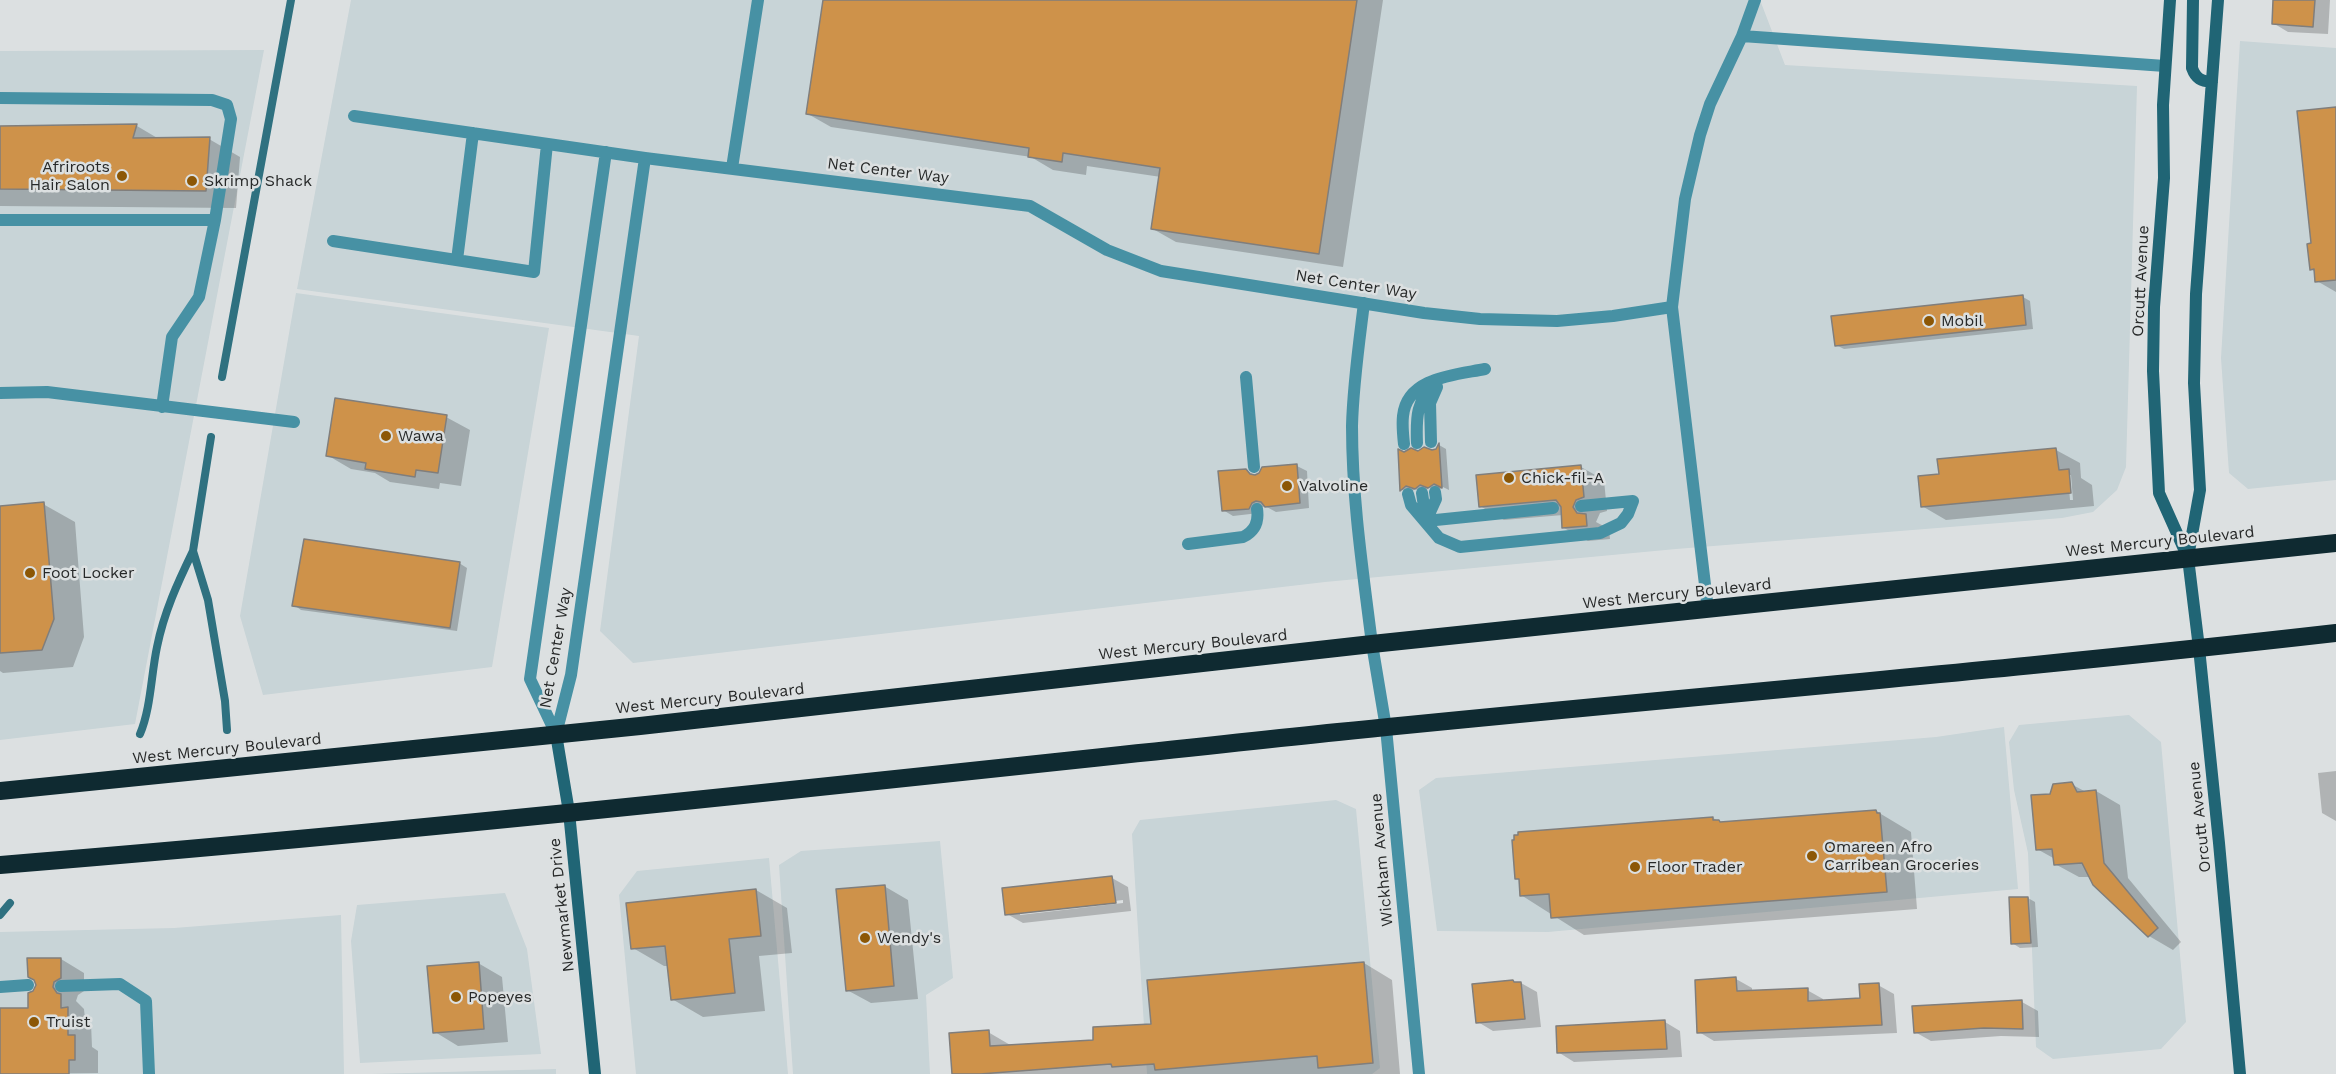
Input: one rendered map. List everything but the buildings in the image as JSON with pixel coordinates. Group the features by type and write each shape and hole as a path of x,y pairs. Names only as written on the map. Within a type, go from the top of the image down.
{"highway":[{"name":"West Mercury Boulevard","path":"0,791 676,723 1372,644 2336,543"},
{"path":"0,865 569,812 2336,633"}],"main road":[{"name":"Orcutt Avenue","path":"2170,0 2165,66 2164,178 2154,307 2153,371 2159,493 2188,558"},
{"path":"2193,0 2192,68 2195,76 2202,81 2212,82"},
{"name":"Orcutt Avenue","path":"2218,0 2196,294 2194,382 2200,490 2188,558 2199,648 2240,1074"},
{"name":"Newmarket Drive","path":"556,734 569,812 595,1074"}],"street":[{"path":"732,168 758,0"},
{"path":"1708,610 1672,307 1685,199 1700,135 1710,104 1742,36 1755,0"},
{"path":"1742,36 2165,66"},
{"path":"0,98 212,100 227,105 231,119 215,220 199,297 172,337 162,407"},
{"name":"Net Center Way","path":"354,116 645,158 1030,206 1107,250 1161,271 1424,313 1480,319 1588,319 1672,307"},
{"path":"457,260 473,133"},
{"path":"333,241 534,272 547,144"},
{"name":"Net Center Way","path":"556,734 530,679 606,152"},
{"name":"Net Center Way","path":"556,734 571,675 645,158"},
{"path":"0,220 215,220"},
{"name":"Wickham Avenue","path":"1364,303 1355,385 1353,464 1363,580 1386,728 1419,1074"},
{"path":"1404,444 1403,416 1406,403 1414,390 1423,384 1442,378 1485,369"},
{"path":"1246,377 1254,467"},
{"path":"1431,442 1430,403 1442,378"},
{"path":"1417,443 1416,416 1419,406 1429,388 1442,378"},
{"path":"0,393 47,392 294,422"},
{"path":"1426,521 1436,500 1435,492"},
{"path":"1422,493 1426,521"},
{"path":"1408,494 1411,505 1439,538 1460,547 1600,533 1621,523 1628,514 1633,501 1581,506"},
{"path":"1426,521 1553,508"},
{"path":"1188,544 1244,537 1250,534 1256,525 1257,509"},
{"path":"61,986 120,984 146,1001 148,1074"},
{"path":"0,987 28,985"}],"shaded area":[{"path":"351,0 1760,0 1785,65 2137,86 2126,467 2117,490 2093,512 2062,518 1676,549 1325,582 633,663 600,631 639,336 297,289"},
{"path":"2240,41 2336,48 2336,480 2248,489 2229,473 2221,358"},
{"path":"264,50 135,724 0,740 0,51"},
{"path":"296,293 549,328 492,667 263,695 240,616"},
{"path":"2129,715 2161,742 2186,1022 2161,1049 2053,1059 2036,1047 2028,853 2014,790 2009,742 2019,725"},
{"path":"2004,727 2018,889 1548,932 1437,931 1419,790 1436,778 1936,737"},
{"path":"1336,800 1356,809 1380,1068 1372,1074 1147,1074 1132,834 1140,820"},
{"path":"940,841 953,978 926,995 930,1074 793,1074 779,865 801,851"},
{"path":"769,858 788,1074 636,1074 619,895 637,871"},
{"path":"505,893 527,949 541,1054 360,1063 351,941 357,905"},
{"path":"341,915 344,1074 0,1074 0,932 174,928"},
{"path":"556,1069 556,1074 371,1074"}],"waterway":[{"path":"222,377 291,0"},
{"path":"211,437 193,551 208,600 225,701 227,730"},
{"path":"140,734 144,724 163,622 193,551"},
{"path":"0,915 10,903"}],"place":[{"name":"Afriroots Hair Salon","path":"122,176"},
{"name":"Skrimp Shack","path":"192,181"},
{"name":"Mobil","path":"1929,321"},
{"name":"Wawa","path":"386,436"},
{"name":"Chick-fil-A","path":"1509,478"},
{"name":"Valvoline","path":"1287,486"},
{"name":"Foot Locker","path":"30,573"},
{"name":"Omareen Afro Carribean Groceries","path":"1812,856"},
{"name":"Floor Trader","path":"1635,867"},
{"name":"Wendy's","path":"865,938"},
{"name":"Popeyes","path":"456,997"},
{"name":"Truist","path":"34,1022"}]}
